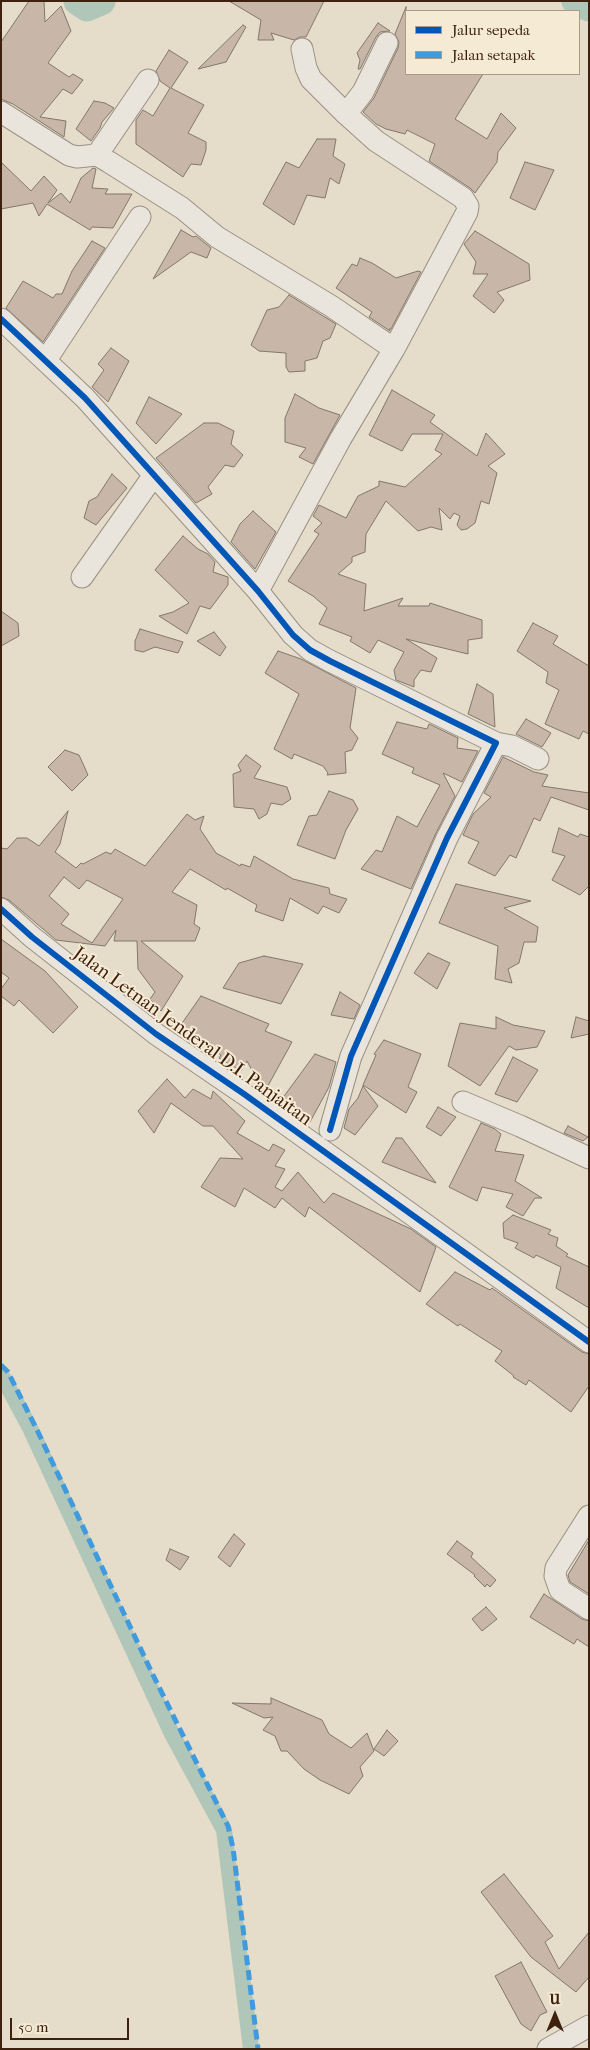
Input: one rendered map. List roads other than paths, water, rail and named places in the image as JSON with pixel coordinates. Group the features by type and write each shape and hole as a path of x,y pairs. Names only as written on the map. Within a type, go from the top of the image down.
{"street":[{"path":"346,114 363,92 387,43"},
{"path":"258,591 341,438 394,350 467,212 468,206 463,198 376,141 346,114 311,79 306,68 302,49"},
{"path":"97,155 148,80"},
{"path":"1,112 69,155 77,157 97,155 182,208 217,237 323,302 394,350"},
{"path":"46,360 140,217"},
{"path":"1,319 85,398 258,591 293,636 310,650 330,662 496,743 512,746 538,758"},
{"path":"82,577 154,475"},
{"path":"330,1130 351,1056 447,838 496,743"},
{"name":"Jalan Letnan Jenderal D.I. Panjaitan","path":"1,909 32,937 156,1034 244,1094 589,1342"},
{"path":"463,1102 589,1158"},
{"path":"589,1516 556,1568 555,1576 560,1590 589,1608"},
{"path":"548,2049 589,2026"}],"waterway":[{"path":"78,1 87,7 101,1"},
{"path":"576,1 589,7"},
{"path":"1,1374 30,1428 172,1734 224,1830 251,2049"}]}
